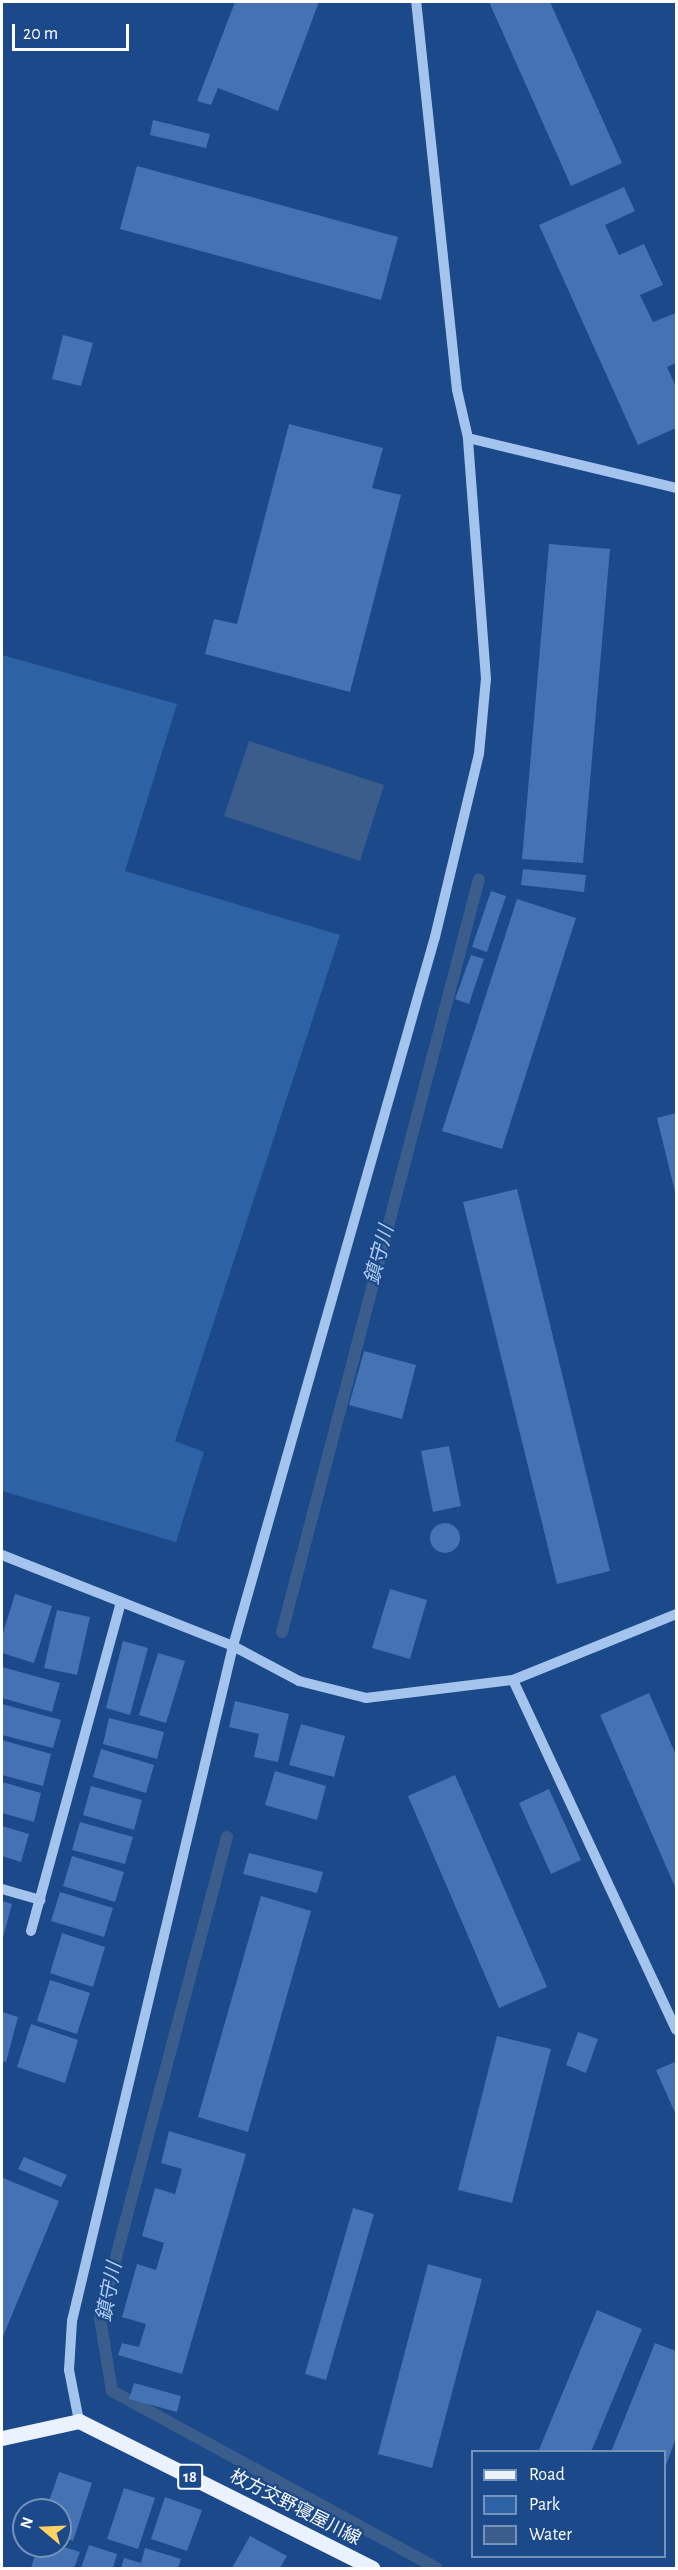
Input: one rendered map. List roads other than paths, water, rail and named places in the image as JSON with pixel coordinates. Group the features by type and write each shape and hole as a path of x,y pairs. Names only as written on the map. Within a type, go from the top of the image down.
{"main road":[{"path":"2,2438 79,2421"},
{"name":"枚方交野寝屋川線","path":"79,2421 372,2568"}],"street":[{"path":"79,2421 69,2370 72,2321 233,1646 435,937 479,754 486,679 468,438 457,390 416,2"},
{"path":"468,438 676,488"},
{"path":"2,1555 233,1646 299,1681 366,1698 513,1680 676,1614"},
{"path":"31,1931 121,1602"},
{"path":"513,1680 676,2030"},
{"path":"2,1889 40,1900"}],"water":[{"path":"249,741 384,785 360,861 224,816"}],"waterway":[{"name":"鎮守川","path":"282,1632 479,879"},
{"name":"鎮守川","path":"227,1837 100,2318 112,2391 436,2568"}]}
